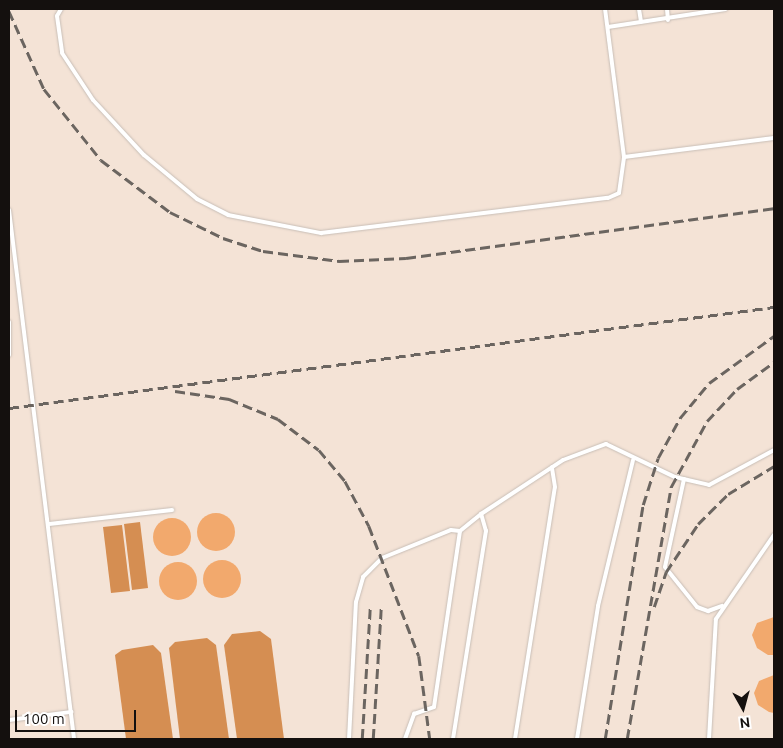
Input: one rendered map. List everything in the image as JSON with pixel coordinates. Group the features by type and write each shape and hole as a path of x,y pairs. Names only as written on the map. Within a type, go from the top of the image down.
{"lane":[{"path":"61,9 57,16 62,52 93,100 144,155 197,199 228,215 289,228 343,232 608,198 619,193 624,157 605,9"},
{"path":"639,9 640,22"},
{"path":"667,9 668,20"},
{"path":"694,9 695,15"},
{"path":"608,27 668,20 726,9"},
{"path":"624,157 774,138"},
{"path":"9,210 74,739"},
{"path":"9,322 9,355"},
{"path":"405,739 414,714 434,707 460,531 481,514 552,467 612,444 633,460 684,479 717,483 774,450"},
{"path":"577,739 598,606 633,460"},
{"path":"515,739 556,487 552,467"},
{"path":"684,479 665,567 697,607 708,611 722,606"},
{"path":"49,524 172,510"},
{"path":"453,739 486,531 481,514"},
{"path":"349,739 356,602 363,577 382,558 451,530 460,531"},
{"path":"709,739 713,633 722,606 774,535"},
{"path":"9,720 71,712"}],"shaded area":[{"path":"9,9 774,9 774,739 9,739"},
{"path":"140,522 148,588 132,590 124,524"},
{"path":"122,525 130,591 111,593 103,527"},
{"path":"260,631 271,639 284,739 237,739 224,645 232,634"},
{"path":"207,638 216,645 229,739 180,739 169,648 175,642"},
{"path":"153,645 161,653 173,739 126,739 115,655 122,650"}],"building":[{"path":"216,513 230,518 235,532 230,546 216,551 202,546 197,532 202,518"},
{"path":"172,518 186,523 191,537 186,551 172,556 158,551 153,537 158,523"},
{"path":"222,560 236,565 241,579 236,593 222,598 208,593 203,579 208,565"},
{"path":"178,562 192,567 197,581 192,595 178,600 164,595 159,581 164,567"},
{"path":"774,617 774,655 768,655 757,648 752,635 757,623"},
{"path":"774,675 774,713 758,705 754,693 759,681"}],"railway":[{"path":"9,11 44,89 101,160 170,212 223,238 263,251 339,261 406,258 774,208"},
{"path":"9,408 774,307"},
{"path":"605,739 643,505 658,458 680,418 709,383 774,336"},
{"path":"627,739 671,487 707,421 737,389 774,362"},
{"path":"175,391 229,399 278,419 319,450 345,481 369,526 419,656 430,739"},
{"path":"654,607 666,572 698,524 728,494 774,466"},
{"path":"362,739 370,607"},
{"path":"373,739 381,608"}]}
